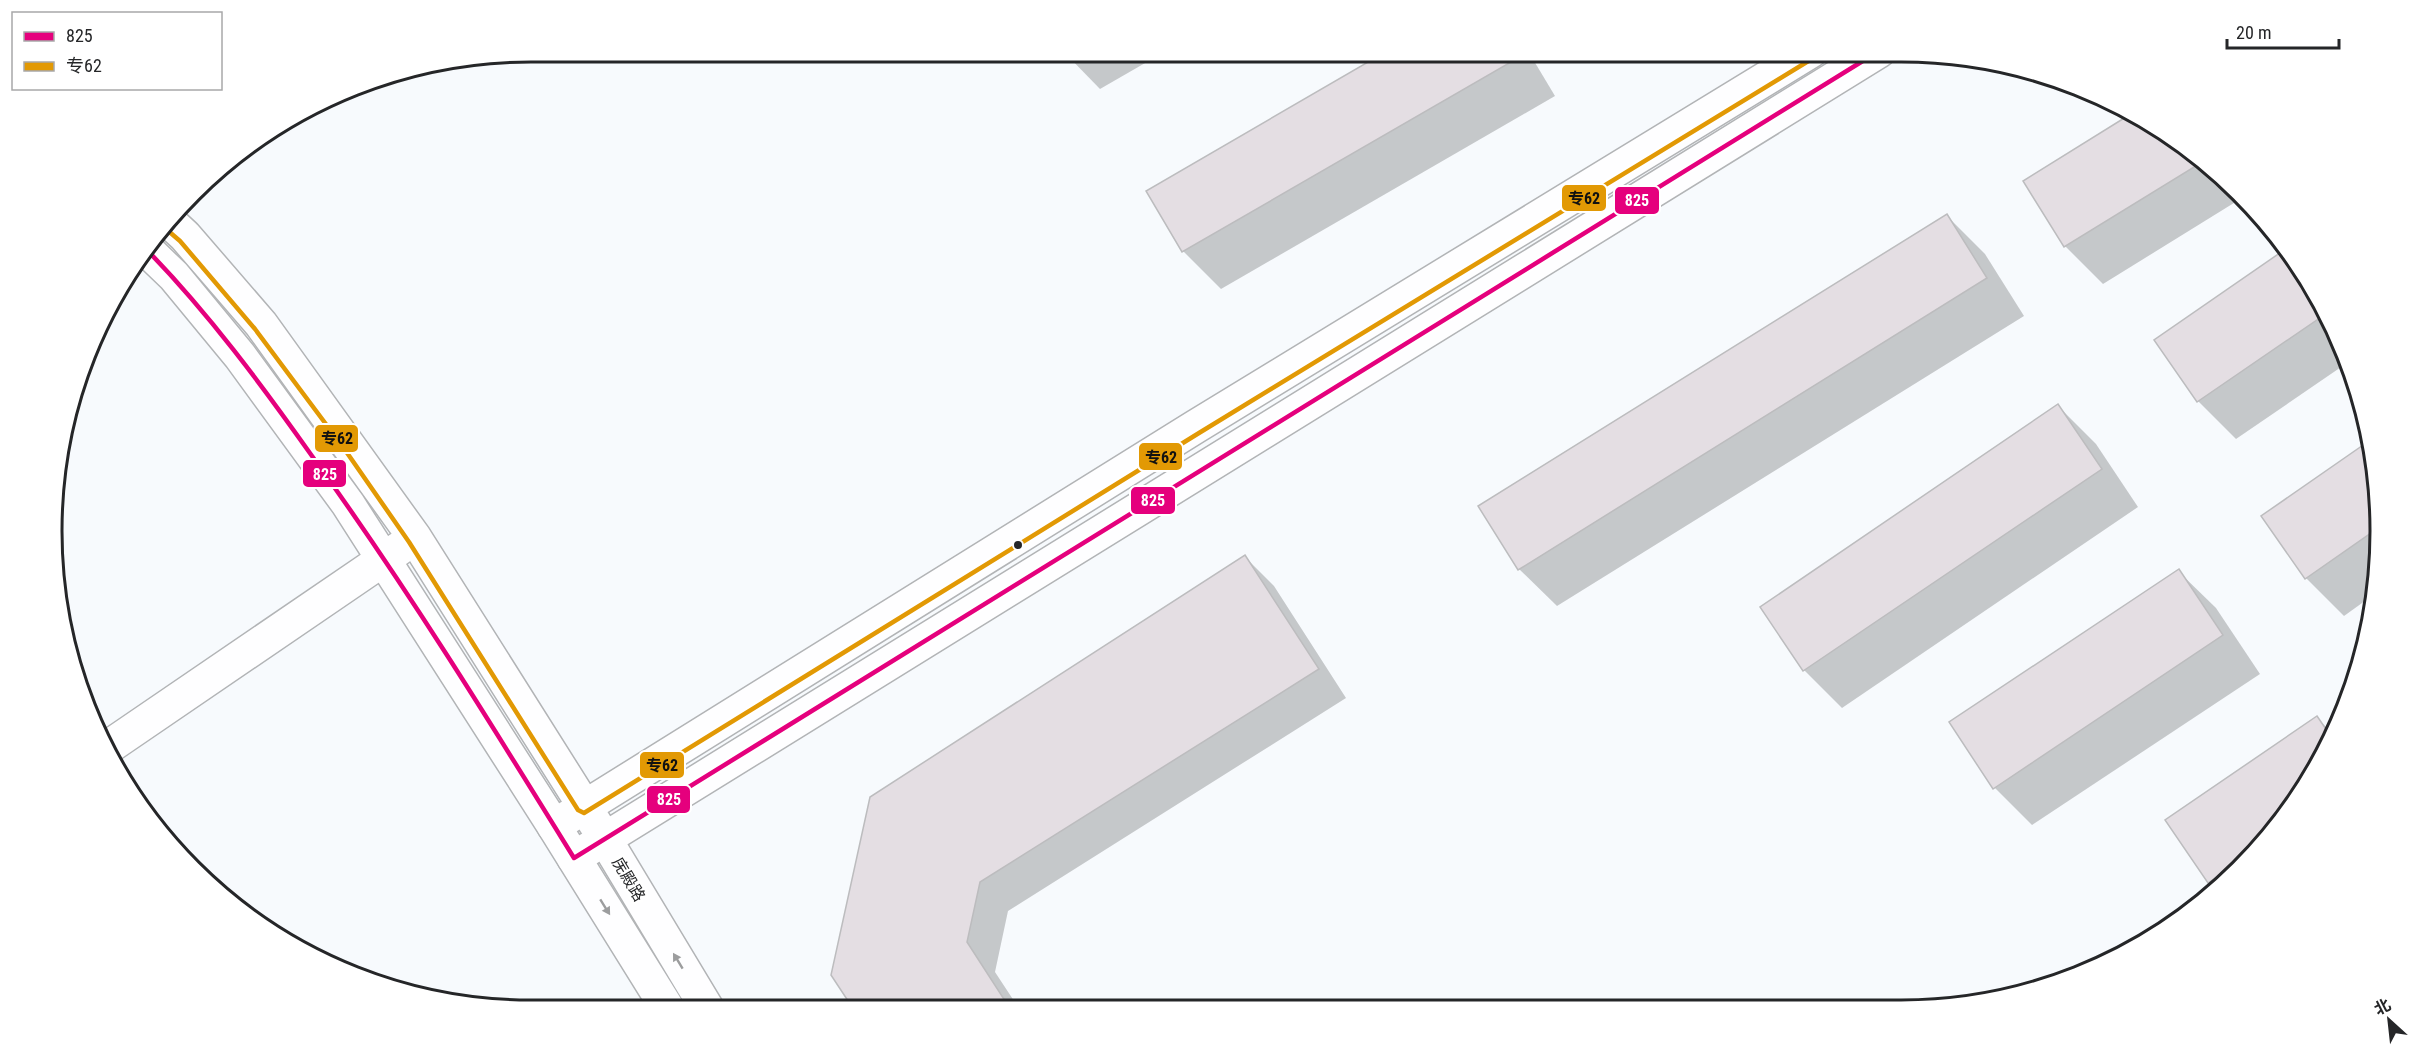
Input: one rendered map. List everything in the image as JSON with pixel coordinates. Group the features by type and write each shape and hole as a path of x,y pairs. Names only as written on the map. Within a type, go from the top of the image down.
{"street":[{"path":"554,826 1195,428 1793,62"},
{"path":"574,858 1861,62"},
{"name":"庑殿路","path":"174,226 261,324 415,538 605,839 701,1000"},
{"path":"152,255 174,276 240,356 348,504 662,1000"},
{"path":"113,744 415,538"}],"building":[{"path":"1368,62 1511,62 1182,252 1146,191"},
{"path":"2124,118 2161,141 2195,166 2064,247 2023,181"},
{"path":"1947,214 1987,278 1518,570 1478,506"},
{"path":"2278,254 2307,296 2319,319 2197,402 2154,340"},
{"path":"2058,404 2102,469 1803,671 1760,607"},
{"path":"2361,446 2370,534 2305,579 2261,516"},
{"path":"1245,555 1319,669 980,882 967,942 1005,1000 847,1000 831,975 870,797"},
{"path":"2179,569 2223,635 1993,789 1949,722"},
{"path":"2317,716 2326,729 2307,766 2272,817 2232,863 2208,883 2165,820"}],"transit line":[{"name":"专62","path":"169,232 180,241 255,329 343,447 409,542 578,810 584,813 1199,433 1807,62"},
{"name":"825","path":"152,255 234,350 347,505 447,655 574,858 1861,62"}]}
